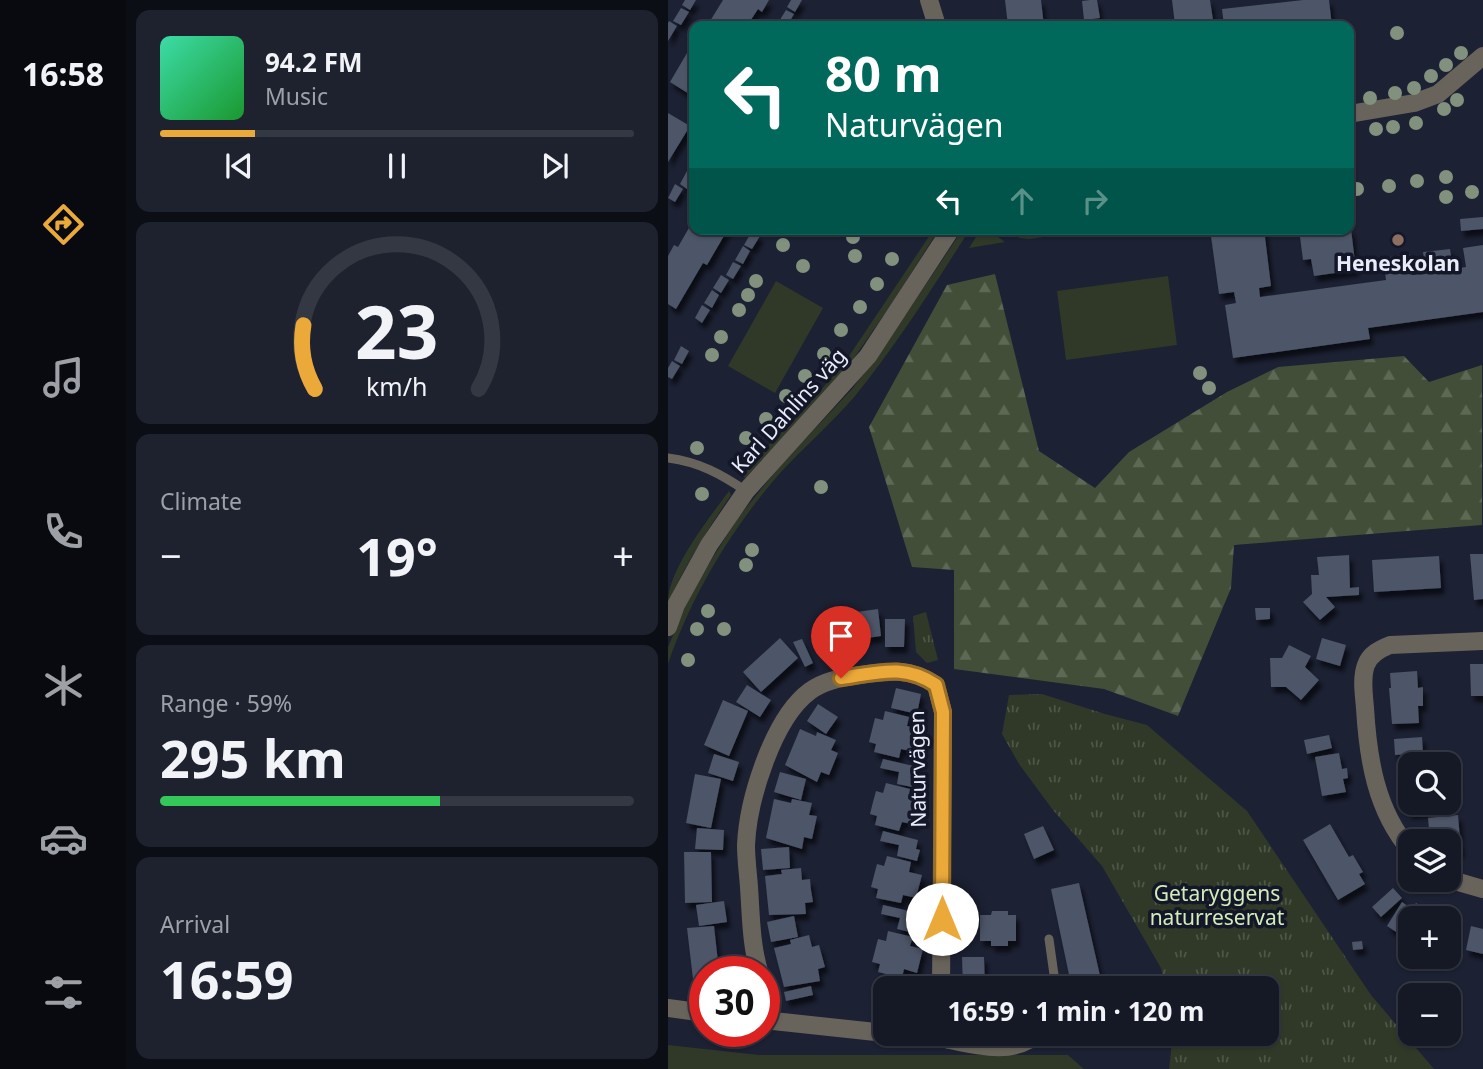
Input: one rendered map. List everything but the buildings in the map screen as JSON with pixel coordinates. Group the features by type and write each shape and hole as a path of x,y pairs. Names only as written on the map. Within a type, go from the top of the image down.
{"street":[{"path":"929,0 935,21"},
{"path":"1354,113 1414,103 1438,94 1482,56"},
{"name":"Karl Dahlins väg","path":"668,627 676,605 709,545 746,492 868,356 947,235"},
{"path":"1398,832 1387,816 1369,755 1363,683 1366,664 1377,650 1390,645 1482,641"},
{"name":"Naturvägen","path":"754,956 746,845 752,805 785,718 809,692 829,680 897,671 920,674 936,685 943,712 941,976"},
{"path":"1461,883 1482,889"},
{"path":"668,1008 689,1011"},
{"path":"780,1021 873,1032"}],"lane":[{"path":"668,458 699,463 716,471 746,492"},
{"path":"1049,939 1054,976"},
{"path":"957,1046 1013,1051 1027,1046"}],"green space":[{"path":"930,235 935,235 844,372 745,478 741,474 845,362"},
{"path":"959,235 966,235 871,376 846,406 781,472 730,539 701,587 668,664 668,647 692,591 737,519 780,466 852,389 877,357"},
{"path":"977,235 995,235 1005,242 969,248"},
{"path":"1014,235 1056,235 1030,239"},
{"path":"995,274 1039,451 1095,488 1129,452 1227,392 1278,367 1404,356 1429,382 1482,365 1482,525 1234,545 1231,588 1178,716 1104,689 954,669 954,570 912,567 869,427 947,285"},
{"path":"1168,276 1177,345 1066,360 1057,291"},
{"path":"776,281 823,308 775,393 728,366"},
{"path":"729,491 731,495 697,548 668,602 670,589 682,560"},
{"path":"926,612 938,660 927,663 916,652 913,616"},
{"name":"Getaryggens naturreservat","path":"1042,694 1147,725 1247,811 1371,995 1398,1027 1398,1046 1414,1046 1434,1069 1169,1069 1172,1046 1279,1046 1279,976 1163,976 1161,968 1102,866 1053,810 1019,764 1002,734 1009,695"},
{"path":"668,1045 759,1055 1068,1055 1084,1069 668,1069"}],"place":[{"name":"Heneskolan","path":"1398,240"}],"route":[{"path":"841,678 897,671 920,674 936,685 943,712 942,919"}]}
